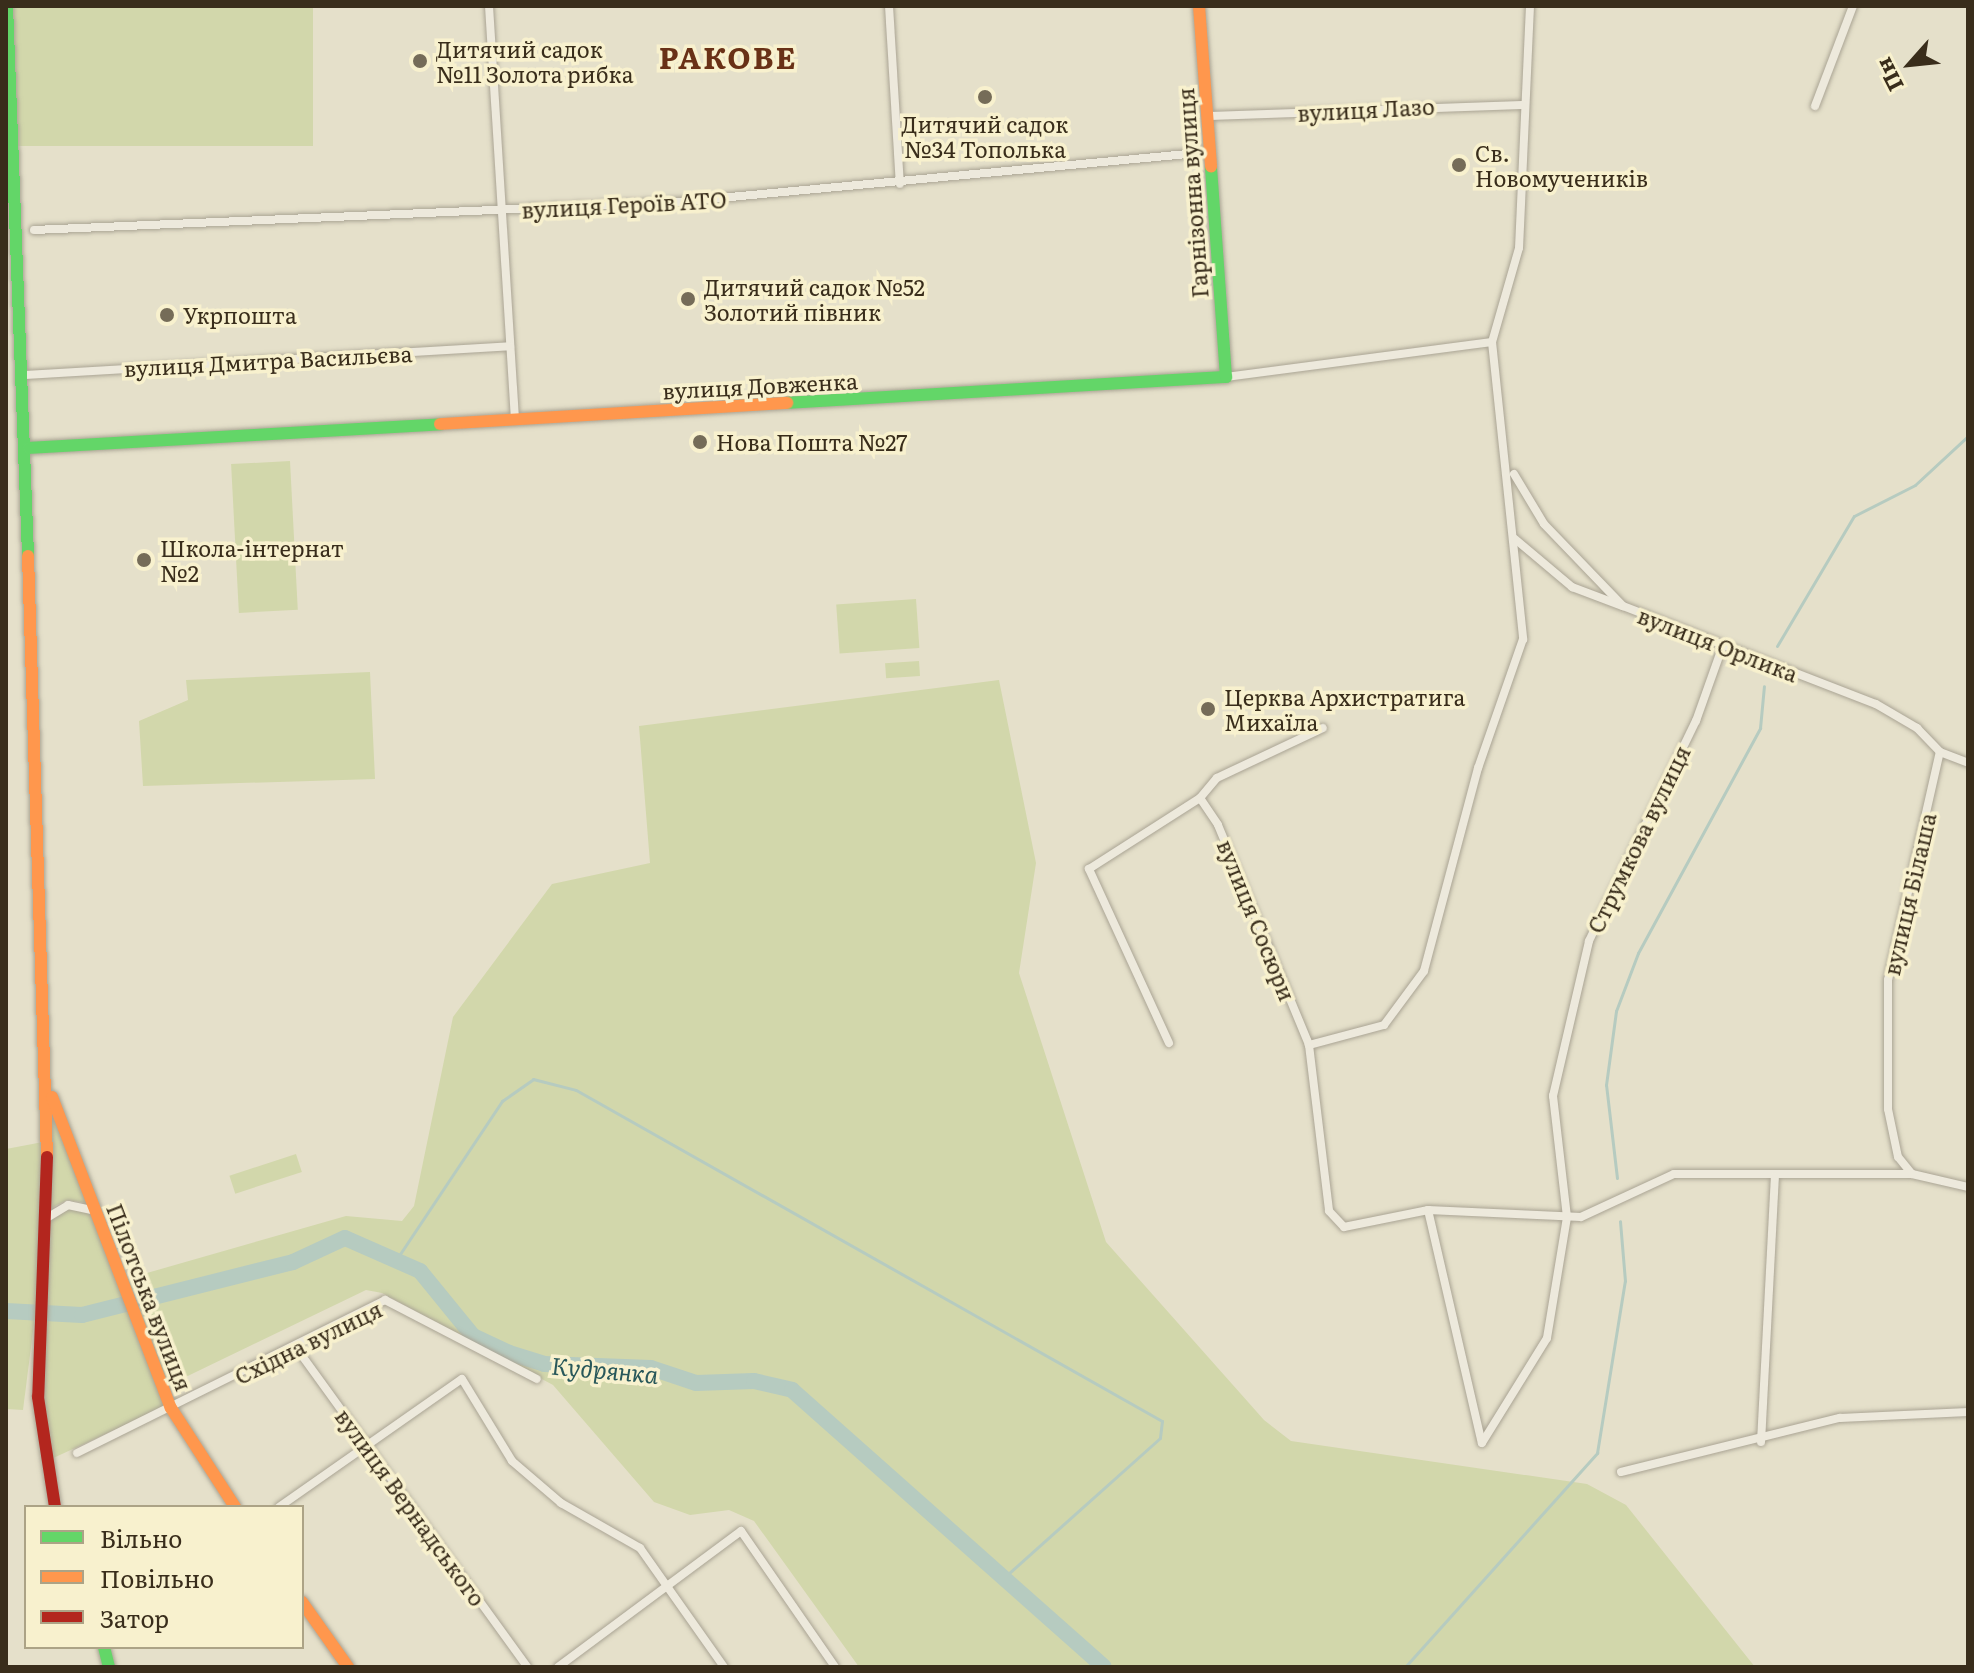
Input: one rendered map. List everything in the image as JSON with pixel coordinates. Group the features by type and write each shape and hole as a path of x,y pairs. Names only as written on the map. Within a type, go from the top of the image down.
{"street":[{"path":"7,6 12,229 29,448 49,1090 40,1430 55,1505"},
{"path":"489,6 515,419"},
{"path":"889,6 900,184"},
{"name":"Гарнізонна вулиця","path":"1199,6 1226,377"},
{"path":"1309,1045 1384,1025 1424,971 1485,743 1518,663 1523,618 1511,469 1492,342 1519,248 1530,6"},
{"path":"1815,106 1853,6"},
{"name":"вулиця Лазо","path":"1207,116 1525,105"},
{"name":"вулиця Героїв АТО","path":"34,230 502,211 900,184 1209,152"},
{"name":"вулиця Довженка","path":"29,448 1226,377 1492,342"},
{"name":"вулиця Дмитра Васильєва","path":"25,375 510,346"},
{"name":"вулиця Орлика","path":"1511,469 1544,524 1623,606 1722,648 1876,704 1917,728 1940,752 1968,763"},
{"path":"1515,539 1572,587 1623,606"},
{"name":"Струмкова вулиця","path":"1428,1210 1482,1443 1547,1338 1567,1217 1553,1096 1572,999 1589,941 1696,721 1722,648"},
{"path":"1169,1043 1089,869 1200,798 1217,778 1323,728"},
{"name":"вулиця Білаша","path":"1912,1174 1892,1141 1888,980 1940,752"},
{"name":"вулиця Сосюри","path":"1200,798 1218,825 1309,1045 1334,1223 1428,1210"},
{"name":"Пілотська вулиця","path":"49,1090 171,1408 234,1505"},
{"path":"1428,1210 1567,1217 1610,1209 1674,1174 1912,1174 1968,1187"},
{"path":"1761,1442 1775,1176"},
{"path":"44,1220 68,1205 96,1211"},
{"name":"Східна вулиця","path":"77,1453 385,1300 537,1379"},
{"name":"вулиця Вернадського","path":"295,1346 527,1667"},
{"path":"282,1505 462,1379 531,1482 640,1548 724,1667"},
{"path":"1621,1472 1761,1442 1840,1418 1968,1412"},
{"path":"558,1667 741,1531 835,1667"},
{"path":"304,1605 348,1667"}],"green space":[{"path":"11,6 313,6 313,146 11,146"},
{"path":"290,461 298,610 239,613 231,464"},
{"path":"916,599 919,648 840,653 836,605"},
{"path":"919,661 920,676 886,678 885,663"},
{"path":"370,672 375,779 143,786 139,721 188,700 186,680"},
{"path":"999,680 1036,863 1019,973 1106,1242 1264,1420 1291,1441 1587,1484 1626,1505 1755,1667 859,1667 754,1521 729,1510 690,1515 654,1502 553,1385 382,1293 366,1290 167,1386 126,1279 346,1216 402,1221 414,1206 453,1017 552,884 650,863 639,726"},
{"path":"52,1111 88,1203 67,1200 49,1209"},
{"path":"43,1142 38,1292 23,1410 6,1409 6,1149"},
{"path":"296,1154 302,1172 235,1194 229,1176"},
{"path":"69,1209 92,1214 166,1406 49,1460 42,1397 49,1222"}],"waterway":[{"path":"1777,646 1854,516 1915,485 1968,436"},
{"path":"1617,1178 1606,1085 1616,1011 1638,953 1760,728 1764,686"},
{"path":"394,1263 502,1101 533,1079 576,1090 1162,1421 1160,1438 1007,1575"},
{"path":"1405,1667 1597,1453 1625,1281 1620,1221"},
{"name":"Кудрянка","path":"6,1311 82,1315 293,1262 345,1238 420,1271 473,1336 509,1353 544,1364 651,1368 696,1383 754,1381 792,1390 1104,1667"}],"traffic: fast":[{"path":"7,6 28,556"},
{"path":"787,403 1226,377 1211,167"},
{"path":"29,448 440,424"},
{"path":"104,1649 109,1667"}],"traffic: slow":[{"path":"1199,6 1211,167"},
{"path":"440,424 787,403"},
{"path":"28,556 47,1157"},
{"path":"52,1097 171,1408 234,1505"},
{"path":"304,1605 348,1667"}],"traffic: jam":[{"path":"47,1157 38,1397 55,1505"}],"place":[{"name":"Дитячий садок №11 Золота рибка","path":"420,61"},
{"name":"Дитячий садок №34 Тополька","path":"985,97"},
{"name":"Св. Новомучеників","path":"1459,165"},
{"name":"Дитячий садок №52 Золотий півник","path":"688,299"},
{"name":"Укрпошта","path":"167,315"},
{"name":"Нова Пошта №27","path":"700,442"},
{"name":"Школа-інтернат №2","path":"144,560"},
{"name":"Церква Архистратига Михаїла","path":"1208,709"}],"district":[{"name":"РАКОВЕ","path":"728,56"}]}
